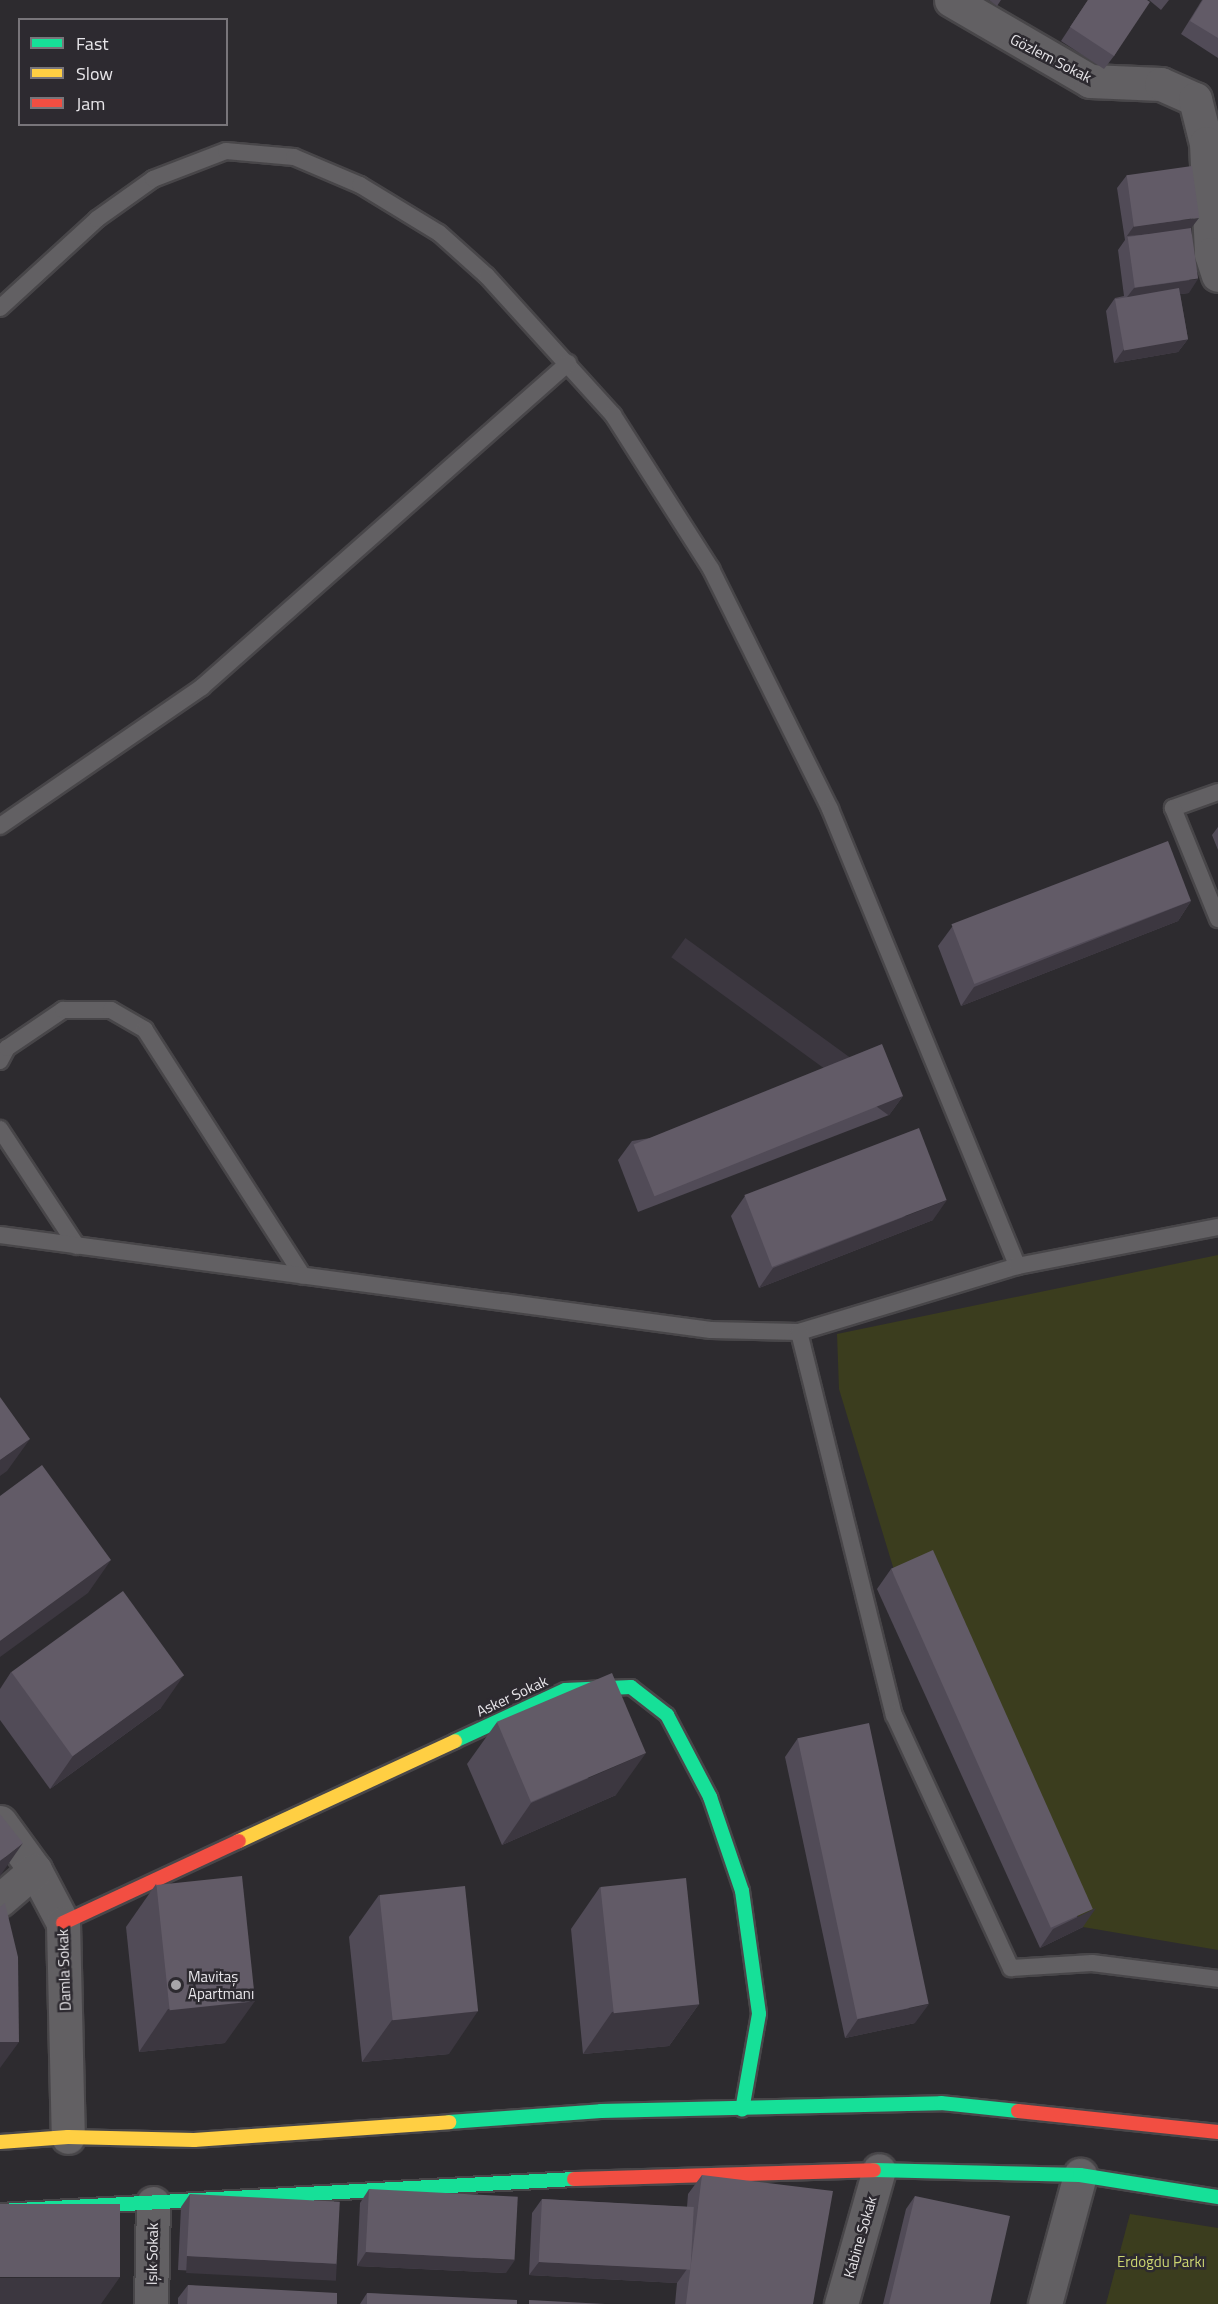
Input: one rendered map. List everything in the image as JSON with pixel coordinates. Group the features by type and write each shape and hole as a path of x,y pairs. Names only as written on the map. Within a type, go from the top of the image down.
{"main road":[{"name":"Asker Sokak","path":"63,1923 565,1690 631,1688 667,1715 710,1797 742,1891 759,2014 742,2110"},
{"path":"0,2142 68,2137 194,2140 602,2111 742,2110 941,2103 1218,2132"},
{"path":"0,2211 605,2177 879,2170 1080,2175 1218,2197"}],"street":[{"name":"Gözlem Sokak","path":"951,0 1090,81 1161,84 1195,99 1206,143 1211,254 1218,275"},
{"name":"Damla Sokak","path":"0,1821 35,1870 63,1923 68,2137"},
{"path":"0,1900 35,1870"},
{"name":"Kabine Sokak","path":"841,2304 879,2170"},
{"path":"1045,2304 1080,2175"},
{"name":"Işık Sokak","path":"151,2304 153,2203"}],"lane":[{"path":"0,308 97,219 153,179 226,151 294,157 360,185 439,233 487,276 568,363 613,416 716,579 830,809 1017,1266"},
{"path":"0,826 202,687 568,363"},
{"path":"1218,792 1173,808 1218,919"},
{"path":"0,1061 7,1048 63,1010 111,1010 145,1030 303,1276"},
{"path":"0,1129 77,1246"},
{"path":"0,1235 711,1330 800,1332 1017,1266 1218,1227"},
{"path":"800,1332 894,1715 1011,1968 1092,1963 1218,1979"}],"green space":[{"path":"1218,1255 1218,1950 1083,1927 919,1570 897,1580 839,1389 837,1334"},
{"name":"Erdoğdu Parkı","path":"1130,2214 1218,2228 1218,2304 1106,2304"}],"building":[{"path":"1088,0 1147,0 1150,2 1114,56 1070,27"},
{"path":"1203,0 1218,0 1218,38 1190,21"},
{"path":"1192,166 1199,217 1134,227 1127,175"},
{"path":"1191,228 1198,279 1135,287 1128,237"},
{"path":"1179,288 1188,339 1124,350 1115,299"},
{"path":"1168,841 1191,901 974,984 951,924"},
{"path":"882,1044 903,1096 654,1196 634,1144"},
{"path":"919,1128 947,1200 772,1267 744,1195"},
{"path":"0,1397 30,1439 0,1460"},
{"path":"42,1465 111,1560 0,1641 0,1496"},
{"path":"933,1550 1093,1909 1051,1928 891,1569"},
{"path":"123,1591 184,1675 72,1756 11,1672"},
{"path":"612,1673 646,1753 531,1802 497,1722"},
{"path":"869,1723 929,2004 857,2019 798,1738"},
{"path":"0,1814 23,1843 0,1861"},
{"path":"242,1876 255,2001 170,2010 156,1885"},
{"path":"686,1878 699,2004 614,2013 600,1887"},
{"path":"465,1886 478,2011 393,2020 379,1895"},
{"path":"5,1903 18,1957 19,2042 0,2042 0,1907"},
{"path":"702,2175 833,2191 813,2304 686,2304"},
{"path":"369,2189 518,2197 514,2260 366,2252"},
{"path":"190,2194 340,2202 337,2264 187,2256"},
{"path":"915,2196 1010,2216 990,2304 889,2304"},
{"path":"542,2199 694,2207 690,2270 539,2262"},
{"path":"0,2204 120,2204 120,2277 0,2277"},
{"path":"188,2285 337,2293 337,2304 187,2304"},
{"path":"367,2293 517,2300 517,2304 367,2304"},
{"path":"529,2300 605,2304 529,2304"}],"traffic: fast":[{"path":"455,1741 565,1690 631,1687 667,1715 710,1797 742,1891 759,2014 742,2110"},
{"path":"449,2122 601,2111 941,2103 1018,2111"},
{"path":"874,2170 1080,2175 1218,2197"},
{"path":"0,2211 574,2179"}],"traffic: slow":[{"path":"239,1841 455,1741"},
{"path":"0,2142 68,2137 194,2140 449,2122"}],"traffic: jam":[{"path":"63,1923 239,1841"},
{"path":"1018,2111 1218,2132"},
{"path":"574,2179 874,2170"}],"place":[{"name":"Mavitaş Apartmanı","path":"176,1985"}]}
